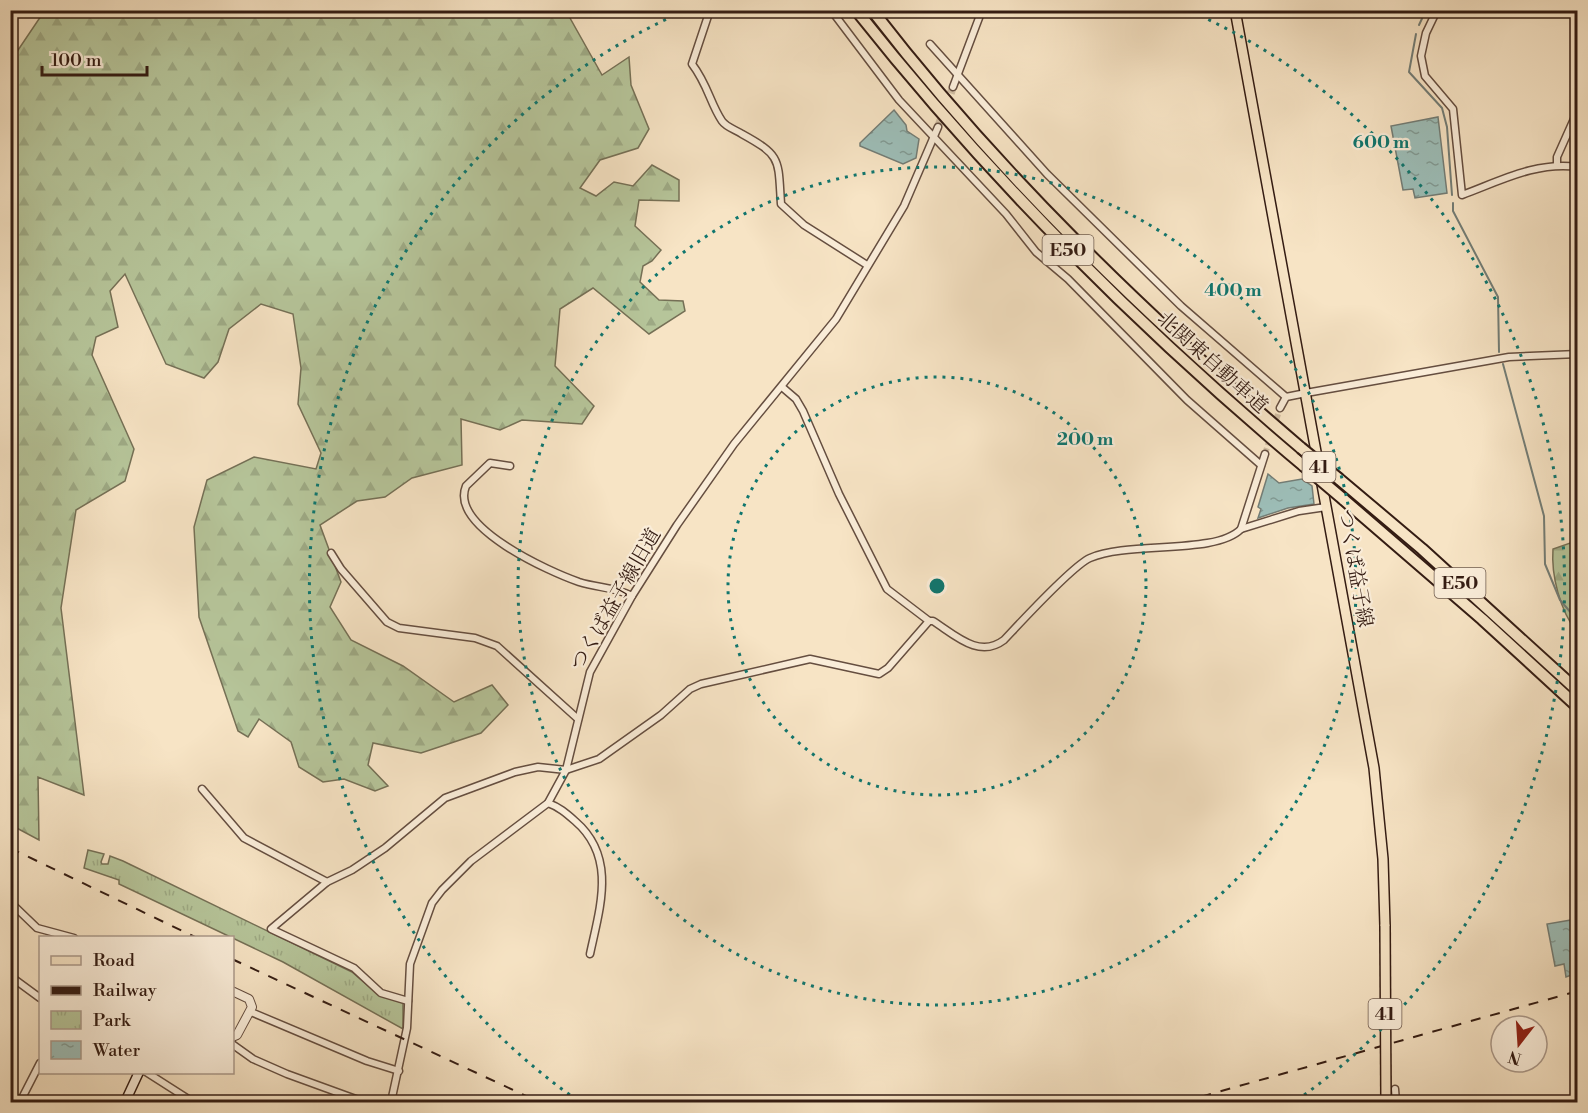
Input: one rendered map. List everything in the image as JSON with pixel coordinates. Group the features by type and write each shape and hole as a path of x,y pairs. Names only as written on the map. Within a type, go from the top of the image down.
{"highway":[{"name":"北関東自動車道","path":"856,10 927,97 1044,225 1192,369 1465,604 1578,707"},
{"name":"北関東自動車道","path":"872,10 935,87 1050,214 1135,299 1301,448 1422,549 1578,691"}],"main road":[{"name":"つくば益子線","path":"1235,10 1377,791 1385,926 1386,1102"},
{"path":"125,1102 138,1074"}],"street":[{"path":"710,10 692,64 706,83 723,123 766,148 774,156 779,167 781,204 804,225 867,265"},
{"path":"831,10 898,100 1005,214 1036,252 1068,279 1187,400 1261,465"},
{"path":"953,87 982,10"},
{"path":"1437,10 1426,33 1421,56 1425,76 1453,110 1462,195 1533,168 1557,164 1578,167"},
{"path":"930,44 1039,166 1181,306 1286,397"},
{"path":"1557,164 1557,158 1578,110"},
{"name":"つくば益子線旧道","path":"391,1102 407,1028 410,964 424,920 442,890 471,861 548,803 566,770 590,672 632,596 677,525 734,444 830,328 904,206 938,127"},
{"path":"1286,397 1509,357 1578,354"},
{"path":"782,387 795,399 803,411 839,494 887,589 929,621 933,621 976,647 992,646 1004,640 1088,559 1113,550 1214,542 1233,537 1240,529 1265,454"},
{"path":"1280,408 1286,397"},
{"path":"510,466 490,463 466,486 465,505 471,517 529,562 579,582 607,586 632,596"},
{"path":"1240,529 1299,511 1326,507"},
{"path":"331,553 341,569 387,622 399,628 475,638 497,646 578,719"},
{"path":"408,1001 381,993 354,968 271,929 327,882 352,870 385,848 445,798 515,772 538,767 566,770 599,759 690,689 707,682 810,659 825,660 873,673 883,672 929,621"},
{"path":"202,789 244,838 327,882"},
{"path":"548,803 559,807 580,825 599,852 602,887 590,954"},
{"path":"10,902 37,928 67,936"},
{"path":"10,976 39,997"},
{"path":"234,992 249,999 252,1003 251,1012 235,1036 235,1045 262,1063 364,1102"},
{"path":"251,1012 367,1061 399,1071"},
{"path":"20,1102 39,1065"},
{"path":"149,1074 193,1102"},
{"path":"1395,1089 1396,1102"}],"green space":[{"path":"45,10 566,11 602,75 629,57 631,85 649,129 638,148 600,160 580,188 596,196 614,182 633,186 652,165 679,180 679,201 639,200 635,226 661,250 652,261 643,266 640,282 659,300 683,301 685,311 649,334 593,288 560,309 555,366 594,406 582,424 522,420 500,430 461,419 462,465 412,478 385,497 357,501 320,525 341,582 330,607 351,640 403,666 454,702 492,685 508,705 481,733 421,753 373,743 368,765 388,786 375,791 344,779 323,782 299,767 291,742 259,719 248,737 238,731 199,617 194,527 207,480 254,457 316,469 321,453 298,404 301,368 293,314 261,304 229,329 218,362 204,378 166,364 125,274 110,291 118,327 96,337 92,355 134,449 125,481 76,510 61,608 84,795 38,777 39,840 11,825 10,62"},
{"path":"1573,542 1578,547 1577,632 1561,603 1555,581 1553,559 1553,549"},
{"path":"88,850 104,854 102,864 108,864 110,856 123,861 352,972 379,995 403,1003 403,1029 283,962 234,939 234,936 228,936 119,884 119,880 84,868"}],"water":[{"path":"894,110 906,125 907,131 919,139 916,158 903,164 860,146 860,143"},
{"path":"1438,117 1447,193 1415,198 1413,189 1403,190 1391,126"},
{"path":"1268,474 1279,483 1302,479 1312,486 1314,504 1288,508 1258,518 1261,509 1258,507"},
{"path":"1577,919 1577,973 1566,977 1564,964 1555,966 1547,924"}],"waterway":[{"path":"1419,25 1426,10"},
{"path":"1416,34 1409,72 1442,108 1447,127 1452,195"},
{"path":"1453,203 1453,211 1498,297 1499,352"},
{"path":"1503,364 1544,516 1545,564 1560,600 1578,621"}],"tunnel":[{"path":"938,127 953,87"},
{"path":"1265,454 1280,408"}],"railway":[{"path":"10,848 193,936"},
{"path":"234,960 539,1102"},
{"path":"1182,1102 1578,991"}]}
